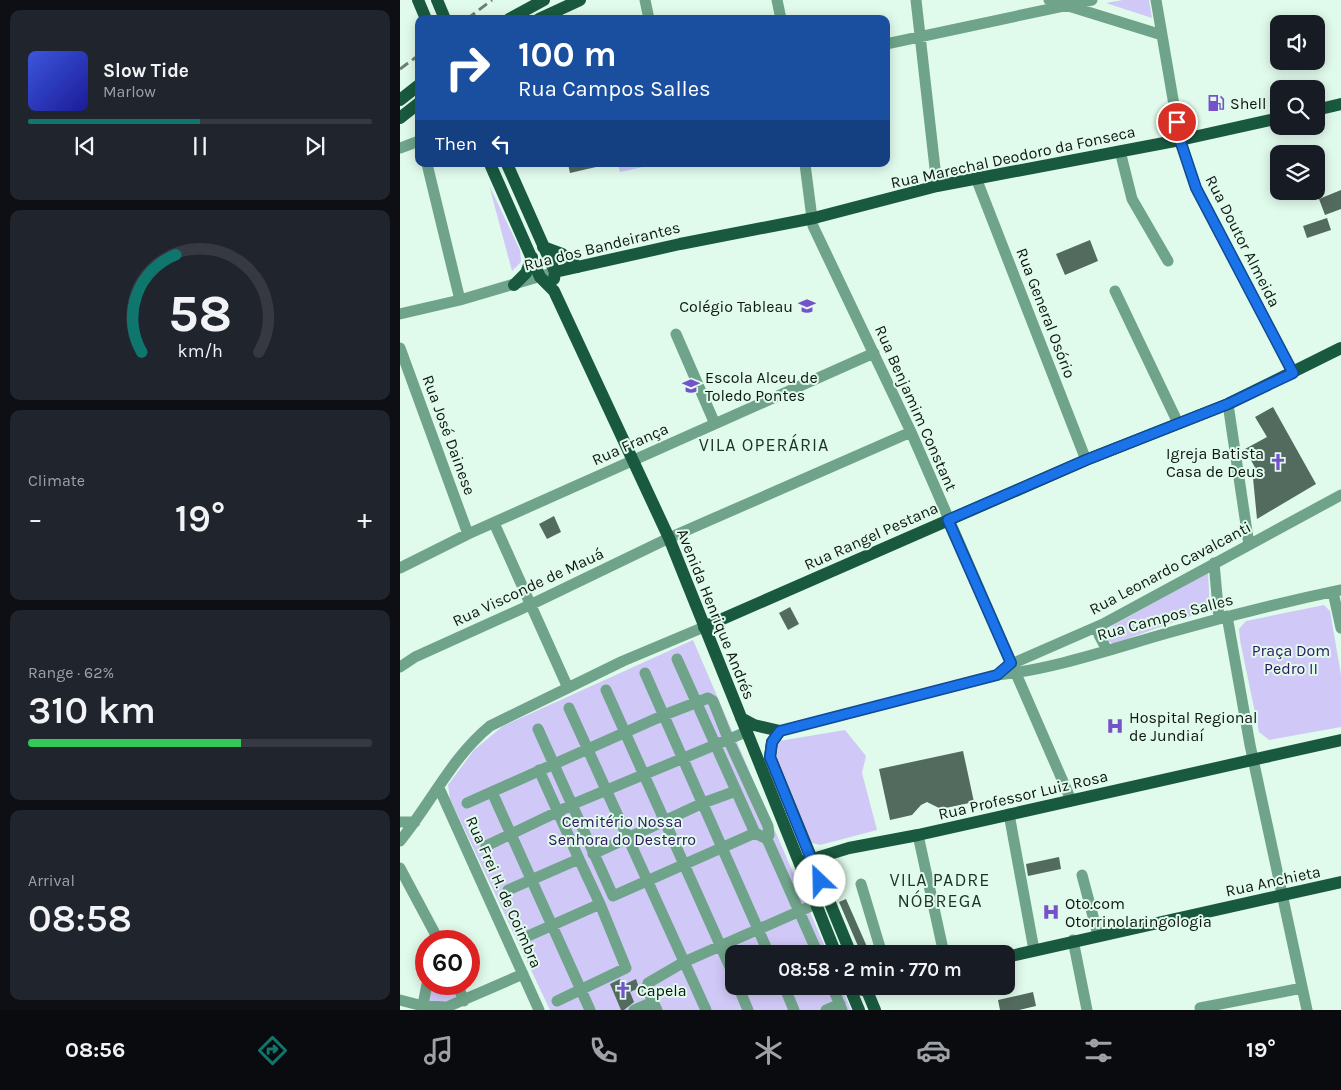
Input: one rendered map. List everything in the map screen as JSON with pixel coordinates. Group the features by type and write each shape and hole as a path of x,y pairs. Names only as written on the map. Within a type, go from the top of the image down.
{"main road":[{"path":"418,0 424,15"},
{"path":"437,0 443,15"},
{"path":"516,15 544,0"},
{"path":"548,15 580,0"},
{"path":"400,100 415,89"},
{"path":"1325,108 1341,104"},
{"path":"400,118 415,106"},
{"name":"Rua Marechal Deodoro da Fonseca","path":"814,218 937,186 1180,140 1270,120"},
{"name":"Avenida Henrique Andrés","path":"491,167 540,276 554,292 669,538 746,732 805,861 847,945"},
{"path":"508,167 555,272"},
{"name":"Rua dos Bandeirantes","path":"555,272 680,244 814,218"},
{"path":"542,245 562,254 578,267"},
{"path":"514,285 526,274 530,253"},
{"name":"Avenida Henrique Andrés","path":"554,292 555,272"},
{"name":"Rua Rangel Pestana","path":"704,626 1086,460 1228,404 1341,348"},
{"path":"741,718 765,729 780,731"},
{"name":"Avenida Henrique Andrés","path":"780,731 772,742 770,757 833,945"},
{"name":"Rua Professor Luiz Rosa","path":"805,861 849,848 918,835 1341,740"},
{"name":"Rua Anchieta","path":"1015,954 1341,882"},
{"path":"853,995 859,1010"},
{"path":"867,995 875,1010"}],"street":[{"path":"645,0 648,15"},
{"path":"777,0 780,15"},
{"path":"916,0 937,186"},
{"path":"1049,0 1162,35"},
{"path":"890,43 1092,0"},
{"name":"Rua Doutor Almeida","path":"1156,0 1180,140 1196,188 1293,373"},
{"path":"400,148 415,143"},
{"path":"1120,151 1132,199 1168,261"},
{"path":"428,167 460,300"},
{"name":"Rua Benjamim Constant","path":"806,167 814,218 813,226 911,432 1072,800"},
{"name":"Rua General Osório","path":"976,178 1086,460"},
{"name":"Rua dos Bandeirantes","path":"400,314 460,300 555,272"},
{"path":"1115,291 1178,423"},
{"path":"676,334 715,424"},
{"name":"Rua José Dainese","path":"400,348 468,534"},
{"name":"Rua França","path":"400,568 468,534 874,353"},
{"path":"1228,404 1250,545"},
{"name":"Rua Visconde de Mauá","path":"400,668 415,657 530,605 669,538 911,432"},
{"name":"Rua Leonardo Cavalcanti","path":"1013,668 1102,624 1341,495"},
{"path":"494,523 568,688"},
{"path":"1214,563 1223,617 1306,1010"},
{"path":"1337,591 1341,628"},
{"name":"Rua Campos Salles","path":"780,731 997,675 1013,668 1107,650 1223,617 1337,591"},
{"path":"1102,624 1099,635 1107,650"},
{"name":"Rua Rangel Pestana","path":"400,841 465,749 490,726 704,626"},
{"path":"677,659 755,834 766,839 804,910 815,945"},
{"path":"645,673 765,945"},
{"path":"606,690 725,955"},
{"path":"467,803 587,748 708,698 713,701 728,741 768,826 769,835 766,839"},
{"path":"569,708 706,1010"},
{"path":"538,729 613,896 755,834"},
{"path":"486,846 572,804 746,732"},
{"path":"539,770 600,904 626,968 557,1001"},
{"name":"Rua Frei H. de Coimbra","path":"439,788 539,1010"},
{"path":"593,854 665,820 736,791"},
{"path":"492,792 590,1010"},
{"path":"1009,814 1034,950"},
{"path":"400,822 415,822"},
{"path":"918,835 942,945"},
{"path":"508,890 578,859"},
{"path":"400,868 432,930"},
{"path":"1082,875 1098,935"},
{"path":"862,884 879,945"},
{"path":"528,936 600,904"},
{"path":"634,1010 655,1006 647,989 648,983 684,962 804,910"},
{"path":"1073,940 1084,1009"},
{"path":"400,1000 422,1008 447,1007 523,974"},
{"path":"1200,1008 1302,988"},
{"path":"422,1008 425,995"},
{"path":"461,995 464,1001"},
{"path":"742,995 748,1010"},
{"path":"788,995 794,1010"},
{"path":"826,1010 841,1007 836,995"}],"green space":[{"path":"1123,0 1149,0 1152,18 1106,3"},
{"path":"619,167 642,167 620,172"},
{"path":"489,185 520,250 521,262 512,271"},
{"path":"1208,573 1210,609 1113,644 1107,640 1106,631 1115,624"},
{"name":"Praça Dom Pedro II","path":"1324,605 1330,611 1341,675 1341,727 1269,740 1259,732 1239,629 1246,621"},
{"name":"Cemitério Nossa Senhora do Desterro","path":"693,640 824,945 725,945 725,995 845,995 851,1010 550,1010 450,799 448,785 474,750 503,726"},
{"path":"845,730 866,756 862,773 877,830 820,845 812,843 785,791 773,742"},
{"path":"429,995 456,995 458,998 443,1002 428,1002"}],"building":[{"path":"569,167 596,167 570,173"},
{"path":"1341,190 1341,209 1325,215 1319,200 1325,200 1325,197"},
{"path":"1327,218 1331,230 1307,238 1303,226"},
{"path":"1090,240 1098,261 1065,275 1056,254"},
{"name":"Igreja Batista Casa de Deus","path":"1273,407 1316,484 1257,519 1253,478 1259,475 1245,449 1267,437 1255,417"},
{"path":"554,516 561,532 547,539 539,524"},
{"path":"790,607 799,624 788,630 779,613"},
{"path":"963,751 974,802 941,809 927,802 921,805 912,815 890,820 879,769"},
{"path":"1059,857 1061,869 1028,876 1026,864"},
{"path":"846,899 866,945 858,945 839,902"},
{"name":"Capela","path":"620,979 623,985 636,979 639,988 630,992 634,1002 624,1010 621,1010 610,984"},
{"path":"1033,992 1036,1006 1019,1010 1000,1010 998,1000"}],"railway":[{"path":"472,15 492,0"},
{"path":"400,69 415,58"}],"place":[{"name":"Shell","path":"1216,103"},
{"name":"Colégio Tableau","path":"807,306"},
{"name":"Escola Alceu de Toledo Pontes","path":"691,386"},
{"name":"Igreja Batista Casa de Deus","path":"1278,462"},
{"name":"Hospital Regional de Jundiaí","path":"1115,726"},
{"name":"Oto.com Otorrinolaringologia","path":"1051,912"},
{"name":"Capela","path":"623,990"}],"district":[{"name":"VILA OPERÁRIA","path":"764,445"},
{"name":"VILA PADRE NÓBREGA","path":"940,890"}],"route":[{"path":"820,881 770,757 772,742 780,731 997,675 1011,663 948,520 1086,460 1228,404 1293,373 1196,188 1180,140 1177,122"}]}
